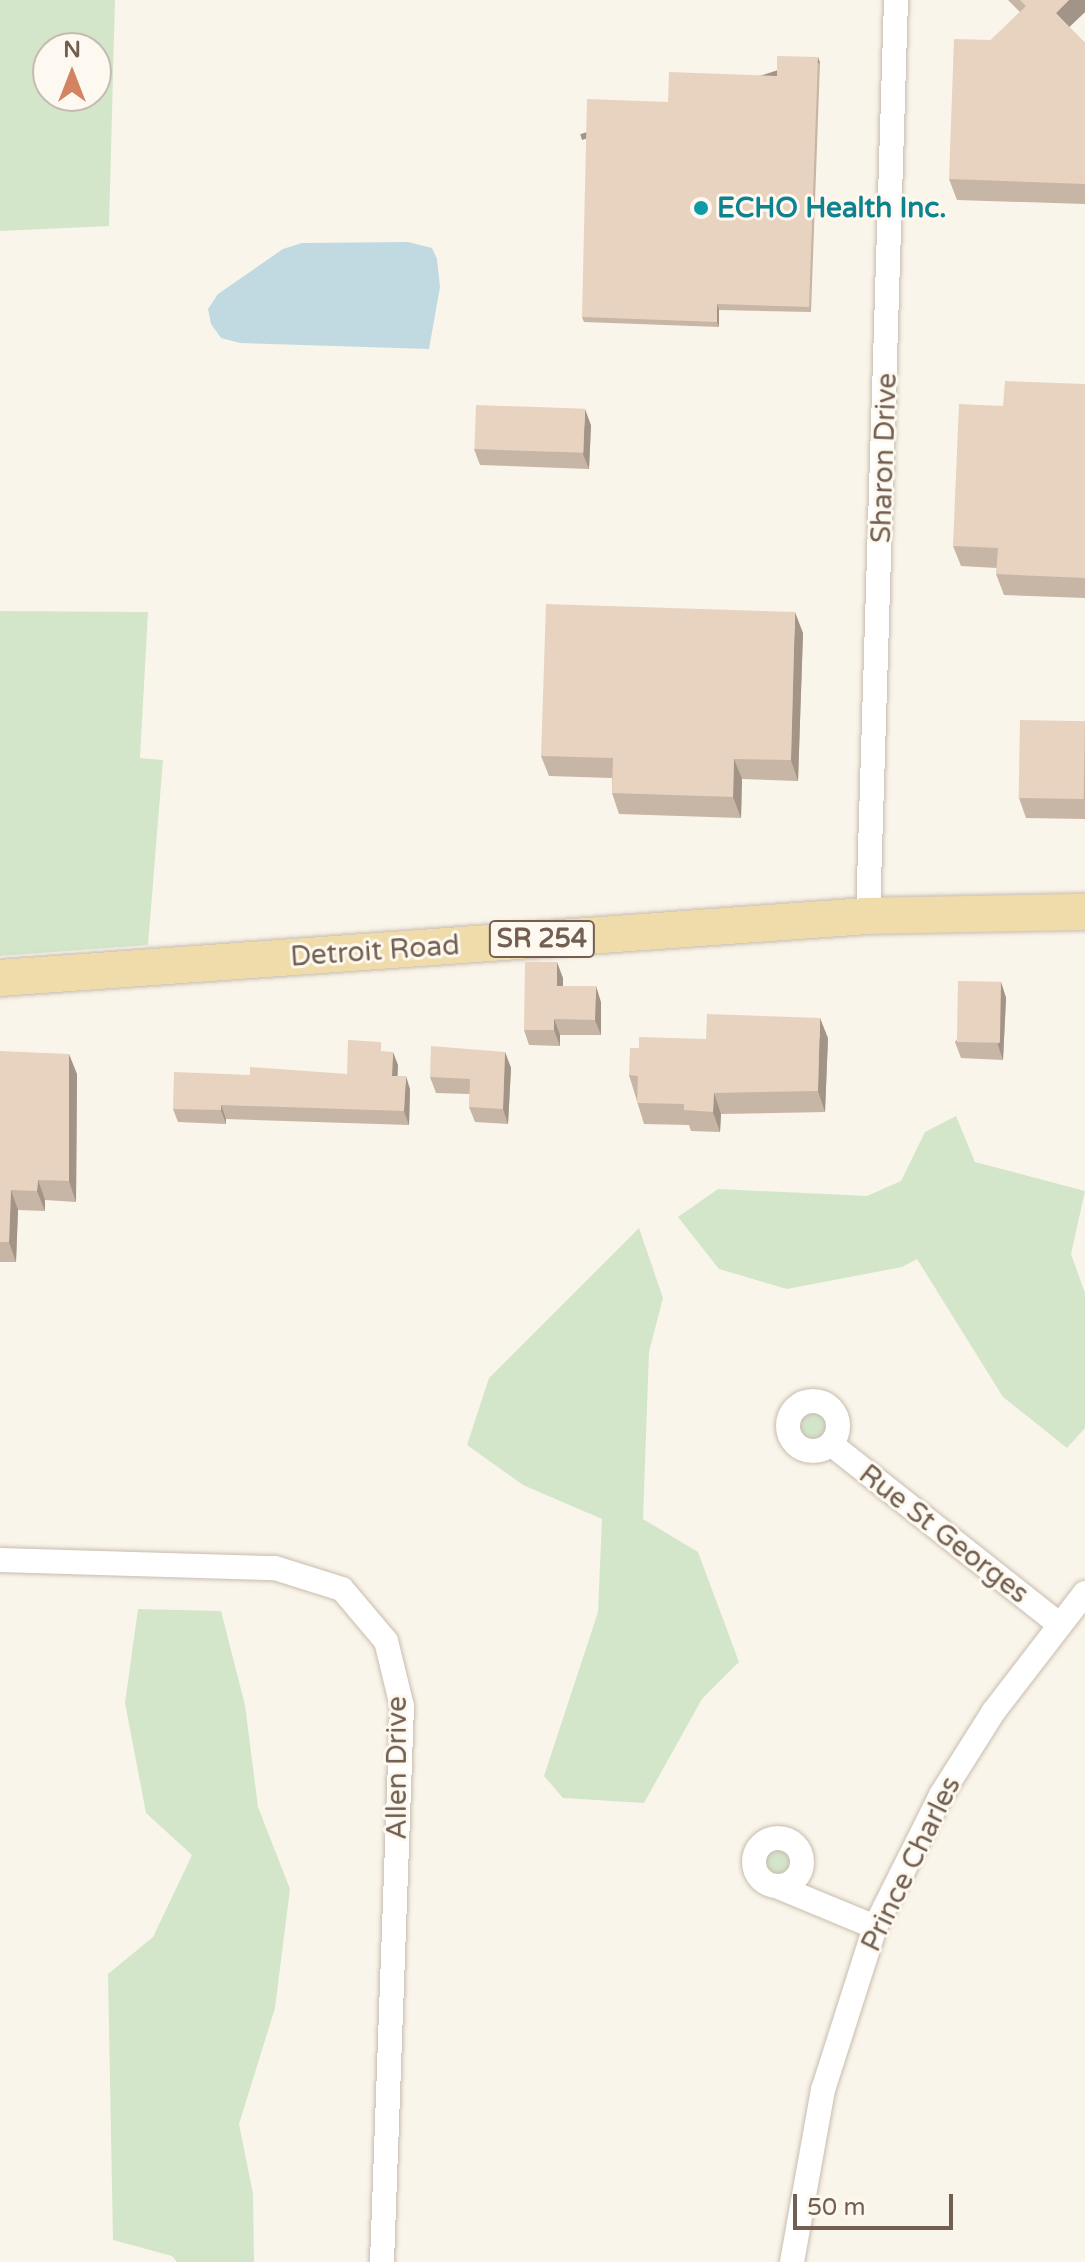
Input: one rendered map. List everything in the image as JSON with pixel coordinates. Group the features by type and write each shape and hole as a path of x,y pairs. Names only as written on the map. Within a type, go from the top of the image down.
{"main road":[{"name":"Detroit Road","path":"0,978 868,916 1085,912"}],"street":[{"name":"Sharon Drive","path":"868,916 896,0"},
{"name":"Rue St Georges","path":"831,1444 1058,1623"},
{"name":"Allen Drive","path":"0,1560 275,1568 342,1589 386,1641 402,1706 382,2262"},
{"name":"Prince Charles","path":"792,2262 823,2090 875,1927 941,1795 1058,1623 1085,1593"},
{"path":"776,1886 875,1927"}],"green space":[{"path":"0,0 115,0 109,226 0,231"},
{"path":"0,611 148,612 140,758 163,760 148,945 0,956"},
{"path":"956,1116 975,1162 1085,1191 1071,1254 1085,1293 1085,1428 1067,1448 1003,1397 917,1259 902,1267 787,1289 719,1269 678,1217 718,1189 867,1196 901,1181 925,1132"},
{"path":"639,1228 663,1298 649,1352 643,1519 698,1552 739,1662 702,1699 644,1803 563,1798 544,1776 598,1612 602,1519 523,1485 467,1445 489,1378"},
{"path":"813,1413 822,1417 826,1426 822,1435 813,1439 804,1435 800,1426 804,1417"},
{"path":"138,1609 221,1611 245,1705 258,1807 290,1889 275,2008 239,2124 253,2194 254,2262 177,2262 172,2256 113,2240 108,1974 153,1937 192,1855 146,1813 125,1703"},
{"path":"777,1847 787,1851 791,1861 787,1871 777,1875 767,1871 763,1861 767,1851"}],"water":[{"path":"408,242 432,248 437,259 440,287 429,349 240,343 221,338 211,324 208,309 218,294 283,249 302,243"}],"building":[{"path":"1020,0 1069,0 1056,13 1085,43 1085,184 949,179 954,39 991,40 1026,6"},
{"name":"ECHO Health Inc.","path":"777,56 818,57 809,307 717,304 717,322 582,317 587,99 668,102 669,72 777,76"},
{"path":"1005,381 1085,384 1085,578 996,574 998,548 953,546 959,404 1003,406"},
{"path":"476,405 585,409 583,453 474,449"},
{"path":"546,604 795,612 791,760 734,759 733,797 612,793 613,758 541,756"},
{"path":"1020,720 1085,721 1084,799 1019,798"},
{"path":"525,962 557,962 557,986 596,986 595,1020 554,1019 554,1030 524,1030"},
{"path":"958,981 1001,982 1000,1043 957,1042"},
{"path":"707,1014 820,1018 818,1091 714,1093 713,1112 684,1110 684,1104 637,1103 638,1076 629,1075 630,1048 639,1048 639,1037 706,1039"},
{"path":"348,1040 381,1042 381,1051 393,1052 392,1076 406,1076 404,1111 221,1105 221,1110 173,1109 174,1072 250,1075 250,1067 347,1074"},
{"path":"431,1046 505,1052 503,1109 469,1107 470,1079 430,1077"},
{"path":"0,1051 69,1054 69,1181 38,1180 37,1191 11,1190 9,1242 0,1242"}],"place":[{"name":"ECHO Health Inc.","path":"701,208"}]}
